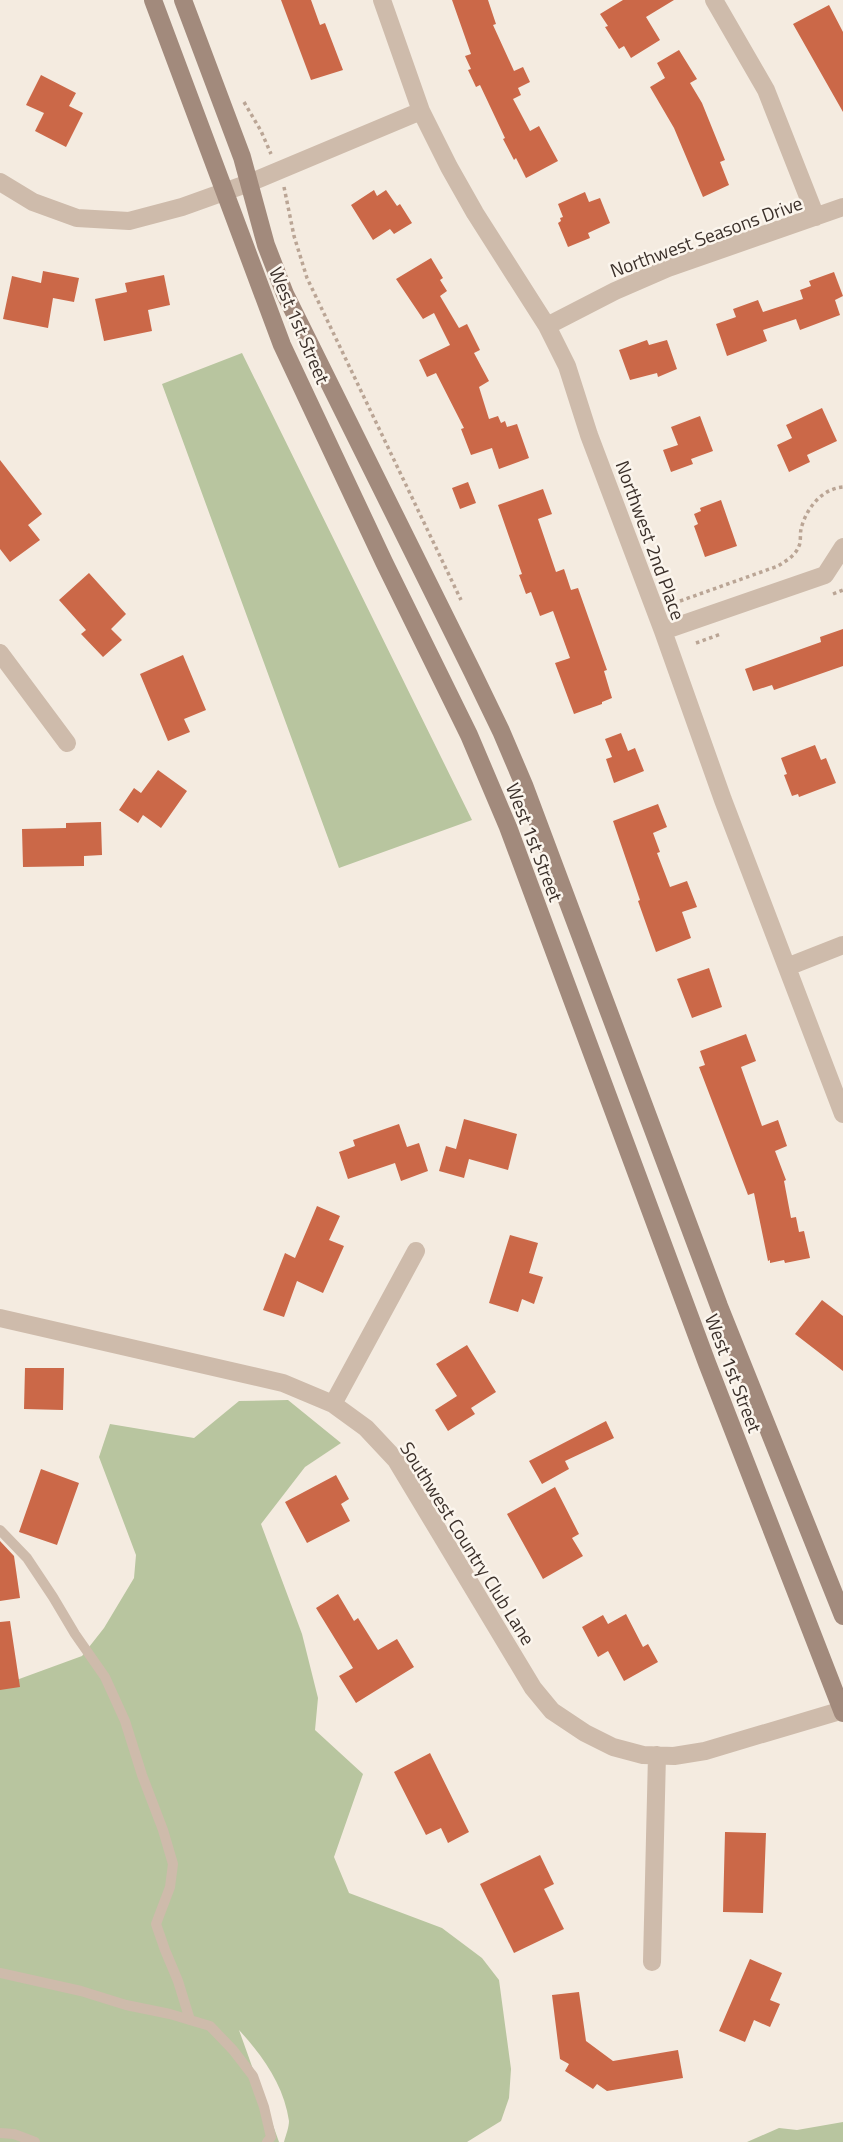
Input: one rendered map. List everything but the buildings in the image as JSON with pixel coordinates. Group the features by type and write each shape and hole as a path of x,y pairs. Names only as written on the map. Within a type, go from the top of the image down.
{"main road":[{"name":"West 1st Street","path":"153,0 237,187 267,245 285,294 501,731 719,1306 843,1616"},
{"name":"West 1st Street","path":"183,0 242,157 237,187 282,345 469,735 508,827 707,1363 843,1711"}],"street":[{"name":"Northwest 2nd Place","path":"382,0 421,111 449,167 547,326 566,366 723,800 843,1114"},
{"path":"714,0 766,90 816,217"},
{"path":"0,182 33,202 77,218 129,221 182,207 237,187 421,111"},
{"name":"Northwest Seasons Drive","path":"547,326 615,290 668,268 843,207"},
{"path":"663,631 825,575 843,547"},
{"path":"0,653 66,743"},
{"path":"787,967 843,945"},
{"path":"333,1404 416,1251"},
{"name":"Southwest Country Club Lane","path":"0,1318 283,1383 333,1404 366,1428 396,1460 533,1688 552,1711 585,1733 613,1747 643,1755 674,1756 705,1751 843,1711"},
{"path":"652,1962 657,1755"}],"lane":[{"path":"0,1530 27,1559 53,1597 105,1677 125,1721 173,1864 170,1887 156,1924 190,2020"},
{"path":"0,1973 81,1991 210,2026 253,2076 271,2137 267,2142"},
{"path":"0,2133 14,2134 35,2142"}],"path":[{"path":"680,601 778,566 791,557 799,546 804,520 812,505 825,493 843,487"}],"green space":[{"path":"242,353 472,820 339,868 162,384"},
{"path":"288,1400 341,1443 305,1467 261,1524 302,1634 318,1698 315,1730 363,1774 334,1857 349,1893 442,1928 482,1958 499,1980 511,2069 509,2098 501,2121 467,2142 284,2142 289,2121 282,2095 264,2060 239,2030 279,2142 0,2142 0,1686 82,1656 104,1628 134,1578 136,1555 99,1457 110,1424 194,1438 239,1401"},
{"path":"843,2122 843,2142 747,2142 779,2128 797,2130"}]}
